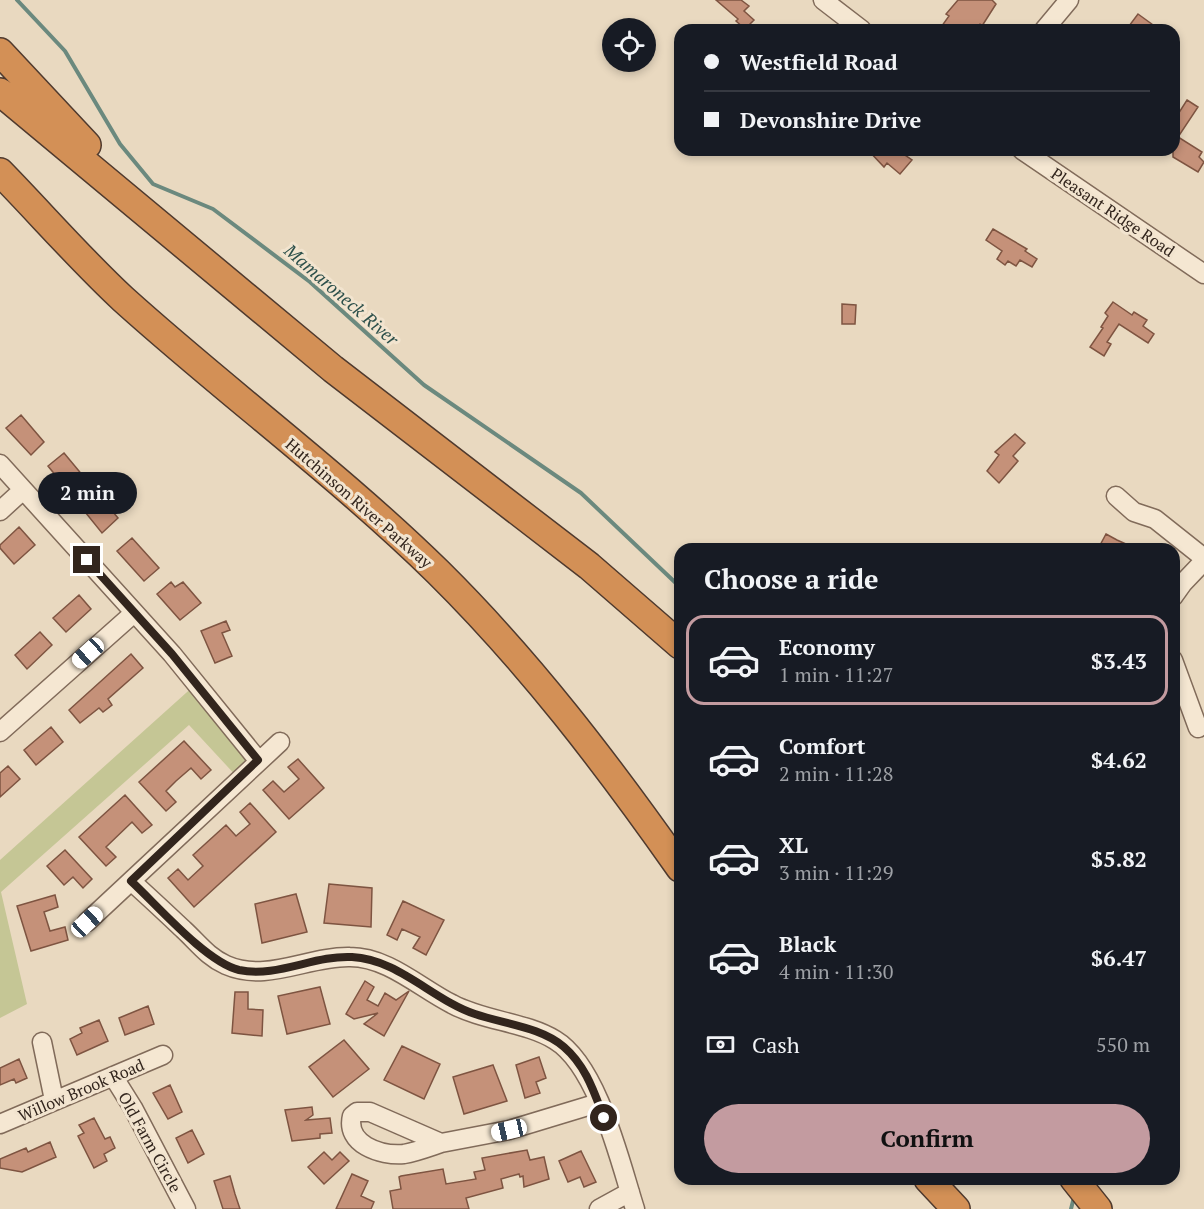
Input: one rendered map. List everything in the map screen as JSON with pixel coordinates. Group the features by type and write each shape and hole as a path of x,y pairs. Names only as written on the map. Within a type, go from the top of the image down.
{"highway":[{"path":"0,52 187,246"},
{"path":"0,92 333,369 589,566 674,640"},
{"name":"Hutchinson River Parkway","path":"0,172 122,298 363,504 437,572 528,668 592,748 674,860"},
{"path":"0,190 61,248 122,298"},
{"path":"934,1185 956,1209"},
{"path":"1079,1185 1098,1209"}],"street":[{"path":"823,0 854,24"},
{"path":"1049,24 1069,0"},
{"name":"Pleasant Ridge Road","path":"1031,156 1204,274"},
{"path":"0,464 172,654 258,760"},
{"path":"0,511 23,490"},
{"path":"1116,496 1134,512 1155,519 1204,559 1180,587"},
{"path":"0,732 134,613"},
{"path":"1180,679 1198,728"},
{"path":"87,922 258,760 280,742"},
{"path":"131,881 208,955 232,967 258,972 311,960 349,956 363,957 380,963 474,1014 554,1039 566,1048 584,1070 610,1132 632,1201 599,1209"},
{"path":"42,1042 54,1101"},
{"name":"Willow Brook Road","path":"0,1124 163,1055"},
{"name":"Old Farm Circle","path":"113,1076 133,1108 186,1209"},
{"path":"441,1143 509,1130 598,1103"}],"green space":[{"path":"196,684 258,760 239,779 189,725 1,892 27,1004 0,1018 0,860"}],"building":[{"path":"716,0 741,0 749,6 744,11 754,20 750,24 739,24 736,21 738,19"},
{"path":"958,0 992,0 996,4 983,24 943,24 949,16 946,14"},
{"path":"1138,14 1152,24 1130,24"},
{"path":"1187,100 1198,107 1180,134 1180,111"},
{"path":"1180,138 1202,152 1199,157 1204,162 1198,172 1173,157 1180,156"},
{"path":"874,156 906,156 912,160 900,174 887,163 884,167"},
{"path":"993,229 1027,249 1025,251 1037,259 1032,267 1020,260 1016,266 1008,261 1005,265 997,259 1002,251 986,240"},
{"path":"1113,302 1132,315 1134,312 1147,320 1143,326 1154,334 1148,343 1119,324 1107,342 1111,344 1104,356 1090,347 1103,328 1101,327 1108,316 1105,313"},
{"path":"842,304 856,305 855,324 842,324"},
{"path":"21,415 44,442 31,455 6,428"},
{"path":"1015,434 1025,443 1013,456 1018,461 999,483 987,471 999,455 995,452"},
{"path":"64,453 118,518 102,533 48,466"},
{"path":"19,527 35,545 14,564 0,545"},
{"path":"1106,534 1124,543 1101,543"},
{"path":"132,538 159,568 144,581 117,551"},
{"path":"171,582 175,587 183,582 201,603 180,620 157,594"},
{"path":"79,595 91,609 66,632 53,618"},
{"path":"226,621 230,630 222,633 232,656 215,663 201,631"},
{"path":"40,632 52,645 27,669 15,655"},
{"path":"131,654 143,668 108,699 112,705 103,712 99,708 80,723 69,710"},
{"path":"51,727 63,742 36,765 24,750"},
{"path":"184,741 211,770 201,779 191,768 176,781 166,791 176,802 166,811 139,782"},
{"path":"298,759 324,788 289,819 263,790 273,781 284,792 299,779 288,767"},
{"path":"8,766 20,779 0,797 0,773"},
{"path":"125,795 152,825 142,833 132,822 106,847 116,857 106,866 79,837"},
{"path":"250,803 276,832 194,907 168,878 178,869 188,880 203,866 193,855 226,825 236,836 250,824 240,812"},
{"path":"65,850 92,879 83,888 73,877 64,885 47,866"},
{"path":"329,884 372,888 371,927 324,923"},
{"path":"296,894 307,932 262,943 255,904"},
{"path":"55,895 58,907 44,912 50,931 65,927 68,940 31,951 17,906"},
{"path":"403,901 444,920 426,955 413,948 420,937 402,929 397,940 387,935"},
{"path":"365,981 374,987 367,1000 378,1006 385,993 396,1000 409,991 384,1036 364,1024 378,1013 354,1019 346,1014"},
{"path":"320,987 330,1024 287,1034 278,996"},
{"path":"235,992 248,992 248,1009 263,1010 262,1036 232,1033"},
{"path":"148,1006 154,1024 125,1035 119,1018"},
{"path":"99,1020 108,1041 77,1055 70,1039 82,1033 80,1028"},
{"path":"344,1040 369,1069 333,1097 309,1067"},
{"path":"402,1046 440,1064 424,1099 384,1080"},
{"path":"539,1057 546,1078 536,1082 540,1093 525,1098 516,1065"},
{"path":"19,1059 27,1078 16,1083 14,1079 0,1085 0,1068"},
{"path":"493,1065 507,1101 464,1114 453,1077"},
{"path":"170,1085 182,1112 168,1119 153,1093"},
{"path":"312,1107 313,1115 306,1120 330,1118 332,1133 320,1134 320,1138 292,1141 285,1110"},
{"path":"94,1118 105,1139 110,1137 115,1148 104,1154 107,1161 94,1168 78,1136 84,1133 79,1125"},
{"path":"192,1130 204,1154 188,1163 176,1138"},
{"path":"50,1142 56,1157 22,1172 0,1168 0,1159 26,1148 28,1152"},
{"path":"527,1150 530,1160 544,1157 549,1179 524,1187 523,1176 520,1177 519,1174 501,1179 503,1188 466,1198 469,1209 393,1209 390,1191 401,1189 399,1177 401,1176 443,1169 446,1184 476,1179 474,1172 485,1170 482,1158"},
{"path":"581,1151 596,1182 584,1187 580,1177 568,1182 559,1161"},
{"path":"324,1152 332,1160 340,1152 349,1161 324,1184 308,1167"},
{"path":"352,1174 368,1181 361,1196 374,1202 371,1209 336,1209"},
{"path":"230,1176 240,1209 223,1209 214,1181"}],"waterway":[{"name":"Mamaroneck River","path":"17,0 65,51 120,144 153,184 213,209 310,282 424,385 581,493 674,581"},
{"name":"Mamaroneck River","path":"1071,1209 1074,1197"}],"route":[{"path":"87,560 172,654 258,760 131,881 208,955 239,969 258,972 311,960 349,956 363,957 380,963 474,1014 554,1039 566,1048 584,1070 604,1118"}]}
